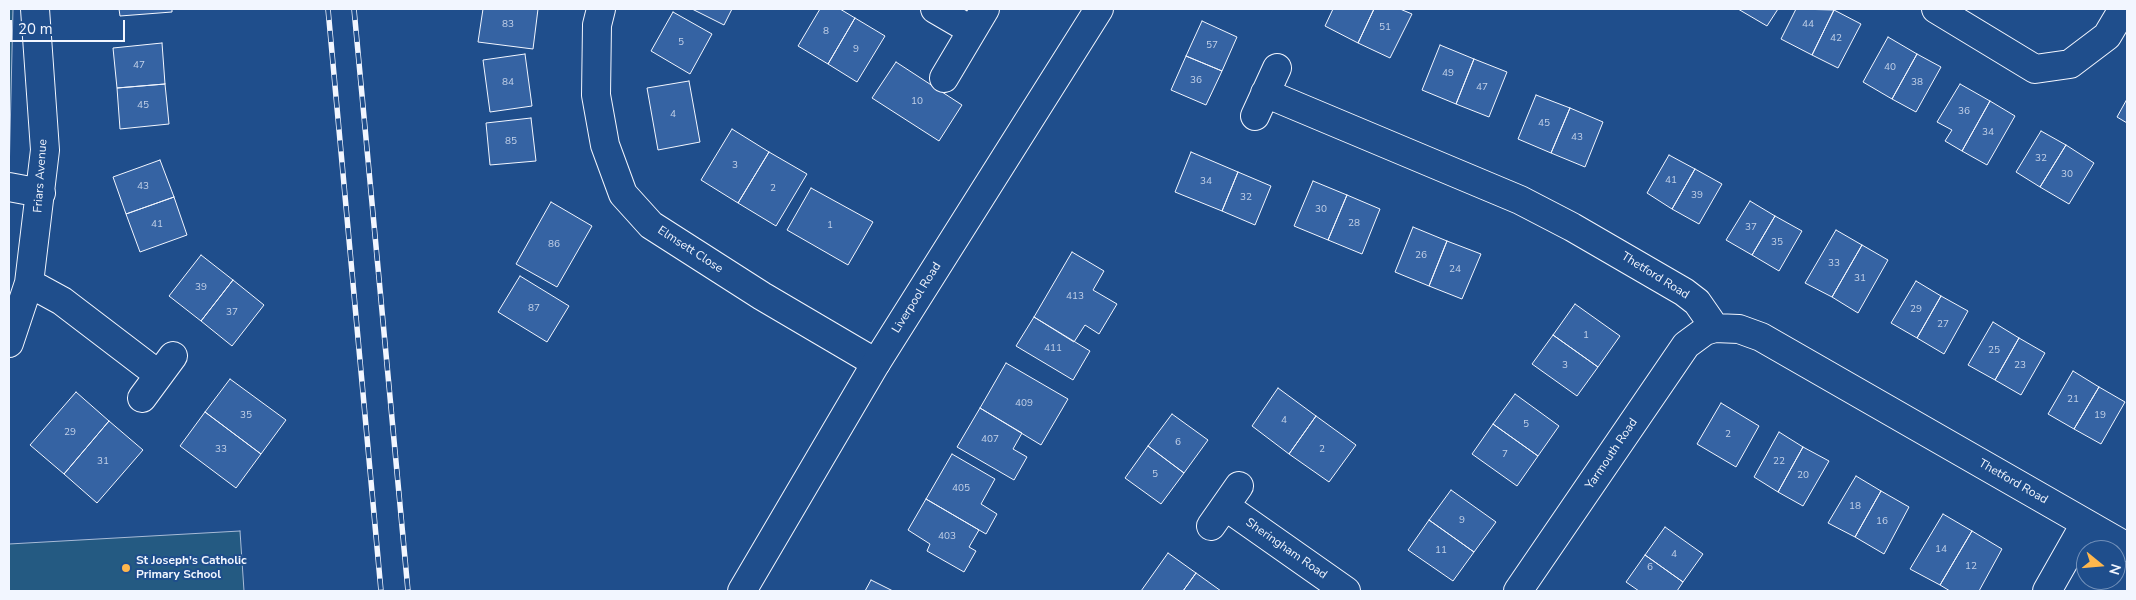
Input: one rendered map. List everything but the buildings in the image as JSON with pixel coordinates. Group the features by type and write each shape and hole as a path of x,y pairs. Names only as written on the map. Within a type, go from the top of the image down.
{"main road":[{"name":"Friars Avenue","path":"9,343 29,283 45,150 35,9"},
{"name":"Elmsett Close","path":"601,9 597,25 596,96 605,145 623,194 652,225 762,296 876,362"},
{"path":"934,9 978,20 944,78"},
{"name":"Liverpool Road","path":"742,591 876,362 1099,9"},
{"path":"1936,9 2035,69 2070,64 2107,36 2123,9"},
{"name":"Thetford Road","path":"1276,68 1260,104 1520,200 1649,270 1684,292 1697,302 1715,328 1739,329 1761,337 2127,548"},
{"path":"9,187 41,193"},
{"path":"29,283 62,301 166,366 142,398"},
{"name":"Yarmouth Road","path":"1518,591 1686,346 1705,331 1715,328"},
{"name":"Sheringham Road","path":"1225,506 1346,591"},
{"path":"2047,591 2085,524"}],"shaded area":[{"path":"9,9 13,9 9,178"},
{"name":"St Joseph's Catholic Primary School","path":"240,531 244,591 9,591 9,544"}],"railway":[{"path":"328,9 381,591"},
{"path":"354,9 408,591"}],"place":[{"name":"St Joseph's Catholic Primary School","path":"126,568"}]}
